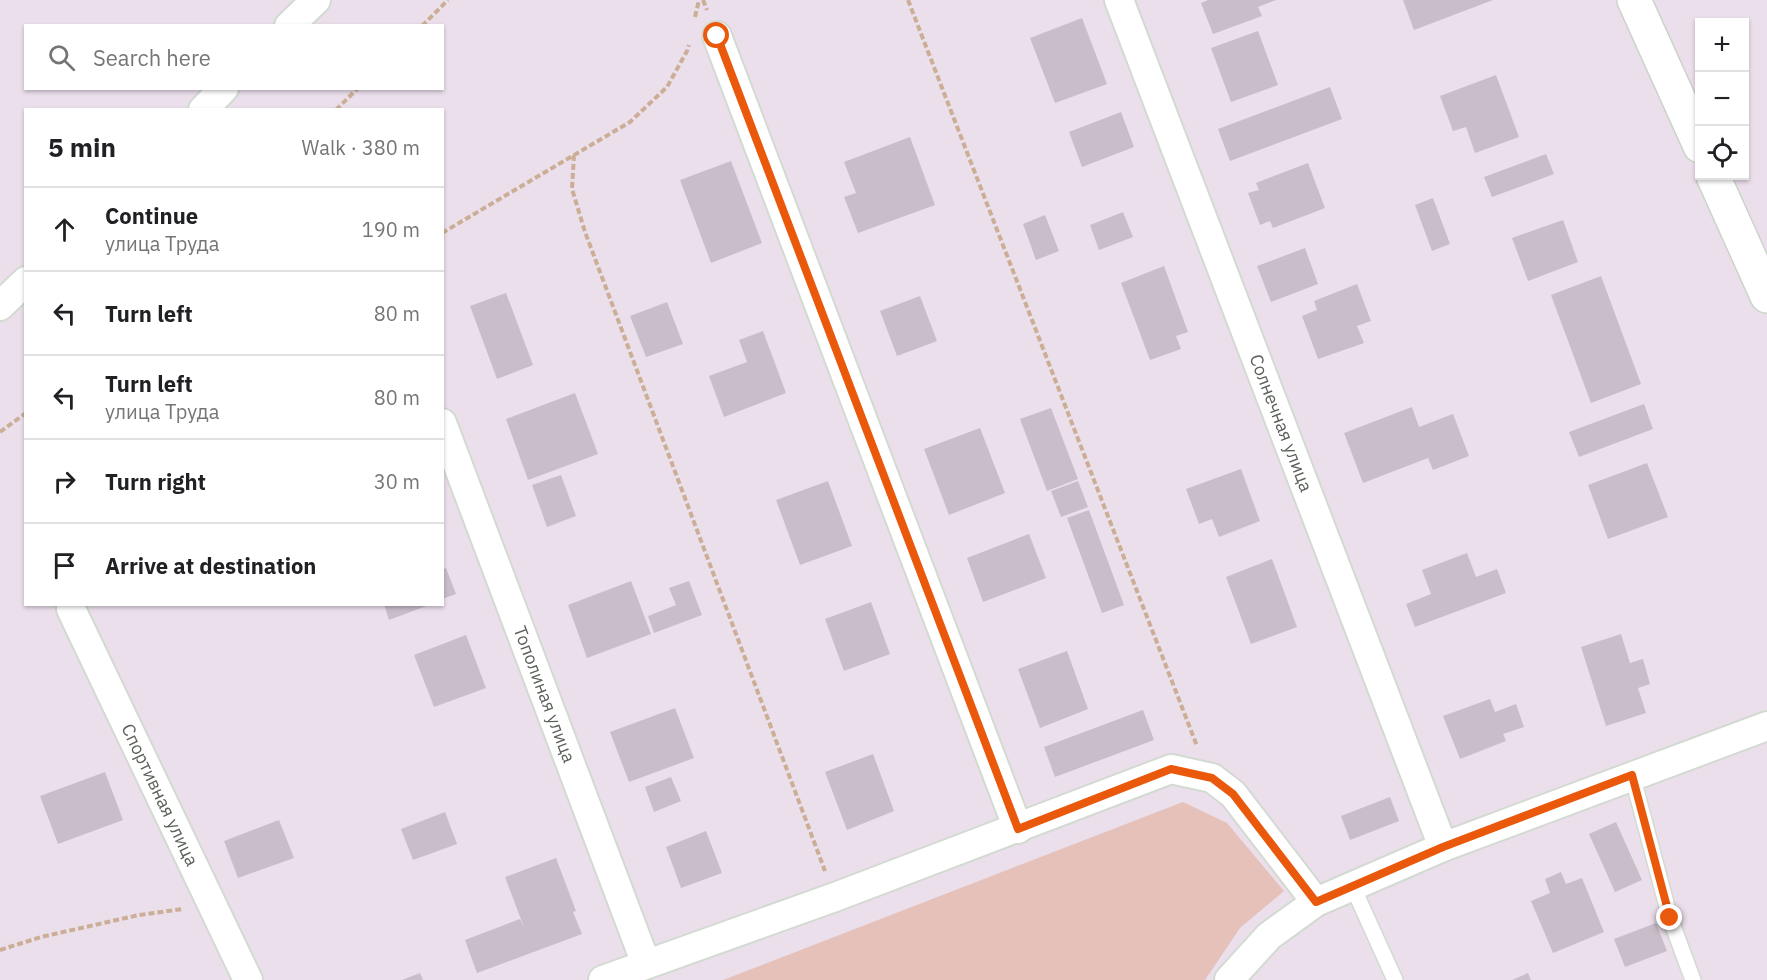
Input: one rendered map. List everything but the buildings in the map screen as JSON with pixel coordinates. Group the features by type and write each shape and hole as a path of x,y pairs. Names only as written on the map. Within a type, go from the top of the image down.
{"street":[{"path":"291,24 316,0"},
{"name":"Солнечная улица","path":"1119,0 1443,847"},
{"path":"1634,0 1695,135"},
{"path":"717,36 1018,829"},
{"path":"205,108 222,90"},
{"path":"1715,180 1767,296"},
{"path":"0,306 24,283"},
{"name":"Тополиная улица","path":"444,428 646,964"},
{"name":"Спортивная улица","path":"71,609 248,980"},
{"path":"1229,980 1269,936 1316,902 1352,885 1443,847 1767,726"},
{"path":"603,980 835,897 1171,769 1212,778 1233,794 1316,902"}],"lane":[{"path":"1632,775 1670,918 1693,980"},
{"path":"1352,885 1395,980"}],"path":[{"path":"424,24 448,0"},
{"path":"694,20 699,0"},
{"path":"908,0 1190,730 1212,778"},
{"path":"444,232 630,122 667,87 687,51 690,40"},
{"path":"338,108 356,90"},
{"path":"574,155 572,189 585,232 835,897"},
{"path":"0,432 24,414"},
{"path":"0,950 41,937 139,915 213,905"}],"shaded area":[{"path":"1183,802 1227,823 1284,891 1240,928 1205,980 723,980"}],"route":[{"path":"717,36 1018,829 1171,769 1212,778 1233,794 1316,902 1443,847 1632,775 1670,918"}]}
